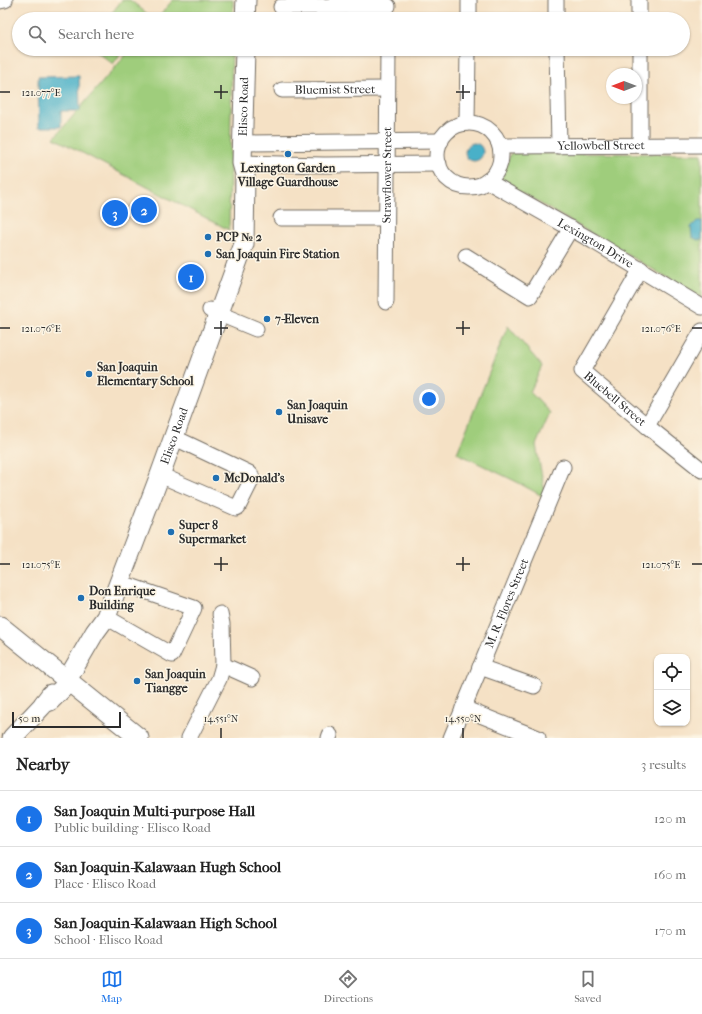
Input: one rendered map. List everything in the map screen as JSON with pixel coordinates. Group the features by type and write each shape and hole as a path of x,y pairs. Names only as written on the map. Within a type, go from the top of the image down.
{"main road":[{"path":"245,12 246,0"},
{"name":"Elisco Road","path":"12,738 44,704 50,701 67,684 67,680 94,632 106,617 173,437 214,312 234,245 237,174 242,164 245,56"},
{"name":"Elisco Road","path":"94,632 96,618 214,312"},
{"path":"0,626 139,738"}],"street":[{"path":"0,1 5,0"},
{"path":"469,0 469,12"},
{"path":"556,0 556,12"},
{"path":"639,0 639,12"},
{"path":"281,7 388,8"},
{"name":"Strawflower Street","path":"386,302 388,56"},
{"path":"467,123 468,56"},
{"path":"557,56 559,146"},
{"path":"640,56 640,145"},
{"name":"Bluemist Street","path":"282,90 387,89"},
{"path":"467,123 478,124 488,129 495,136 500,146 501,156 499,166 487,181 469,187 459,185 447,177 439,164 438,156 438,149 445,134 452,128 467,123"},
{"path":"243,143 441,141"},
{"path":"324,143 324,165"},
{"name":"Yellowbell Street","path":"500,146 702,145"},
{"path":"242,164 439,164"},
{"name":"Lexington Drive","path":"487,181 641,269 702,307"},
{"path":"281,218 386,218"},
{"path":"466,256 530,296 571,228"},
{"name":"Bluebell Street","path":"641,269 582,371 702,470"},
{"path":"214,312 256,330"},
{"path":"647,426 702,331"},
{"path":"160,475 236,508 238,507 252,479 249,473 173,437"},
{"name":"M. R. Flores Street","path":"450,738 563,467"},
{"path":"106,617 172,655 194,608 119,582"},
{"path":"189,738 219,679 223,665 222,624 220,614"},
{"path":"223,665 252,678"},
{"path":"480,667 534,686"},
{"path":"463,708 538,738"}],"green space":[{"path":"122,0 130,0 145,12 113,12"},
{"path":"173,0 233,0 233,12 162,12"},
{"path":"103,56 119,56 113,64"},
{"path":"125,56 232,56 229,230 54,138"},
{"path":"511,153 702,154 702,298 500,180"},
{"path":"508,326 542,366 530,392 550,413 536,445 546,498 457,453"}],"water":[{"path":"79,76 80,111 61,111 61,127 39,127 38,77"},
{"path":"470,143 478,143 483,148 481,159 478,161 470,161 465,156 465,148"},
{"path":"697,221 702,221 702,240 692,237 691,227"}],"place":[{"name":"Lexington Garden Village Guardhouse","path":"288,154"},
{"name":"San Joaquin-Kalawaan Hugh School","path":"144,210"},
{"name":"San Joaquin-Kalawaan High School","path":"115,213"},
{"name":"PCP № 2","path":"208,237"},
{"name":"San Joaquin Fire Station","path":"208,254"},
{"name":"San Joaquin Multi-purpose Hall","path":"191,277"},
{"name":"7-Eleven","path":"267,319"},
{"name":"San Joaquin Elementary School","path":"89,374"},
{"name":"San Joaquin Unisave","path":"279,412"},
{"name":"McDonald's","path":"216,478"},
{"name":"Super 8 Supermarket","path":"171,532"},
{"name":"Don Enrique Building","path":"81,598"},
{"name":"San Joaquin Tiangge","path":"137,681"}]}
